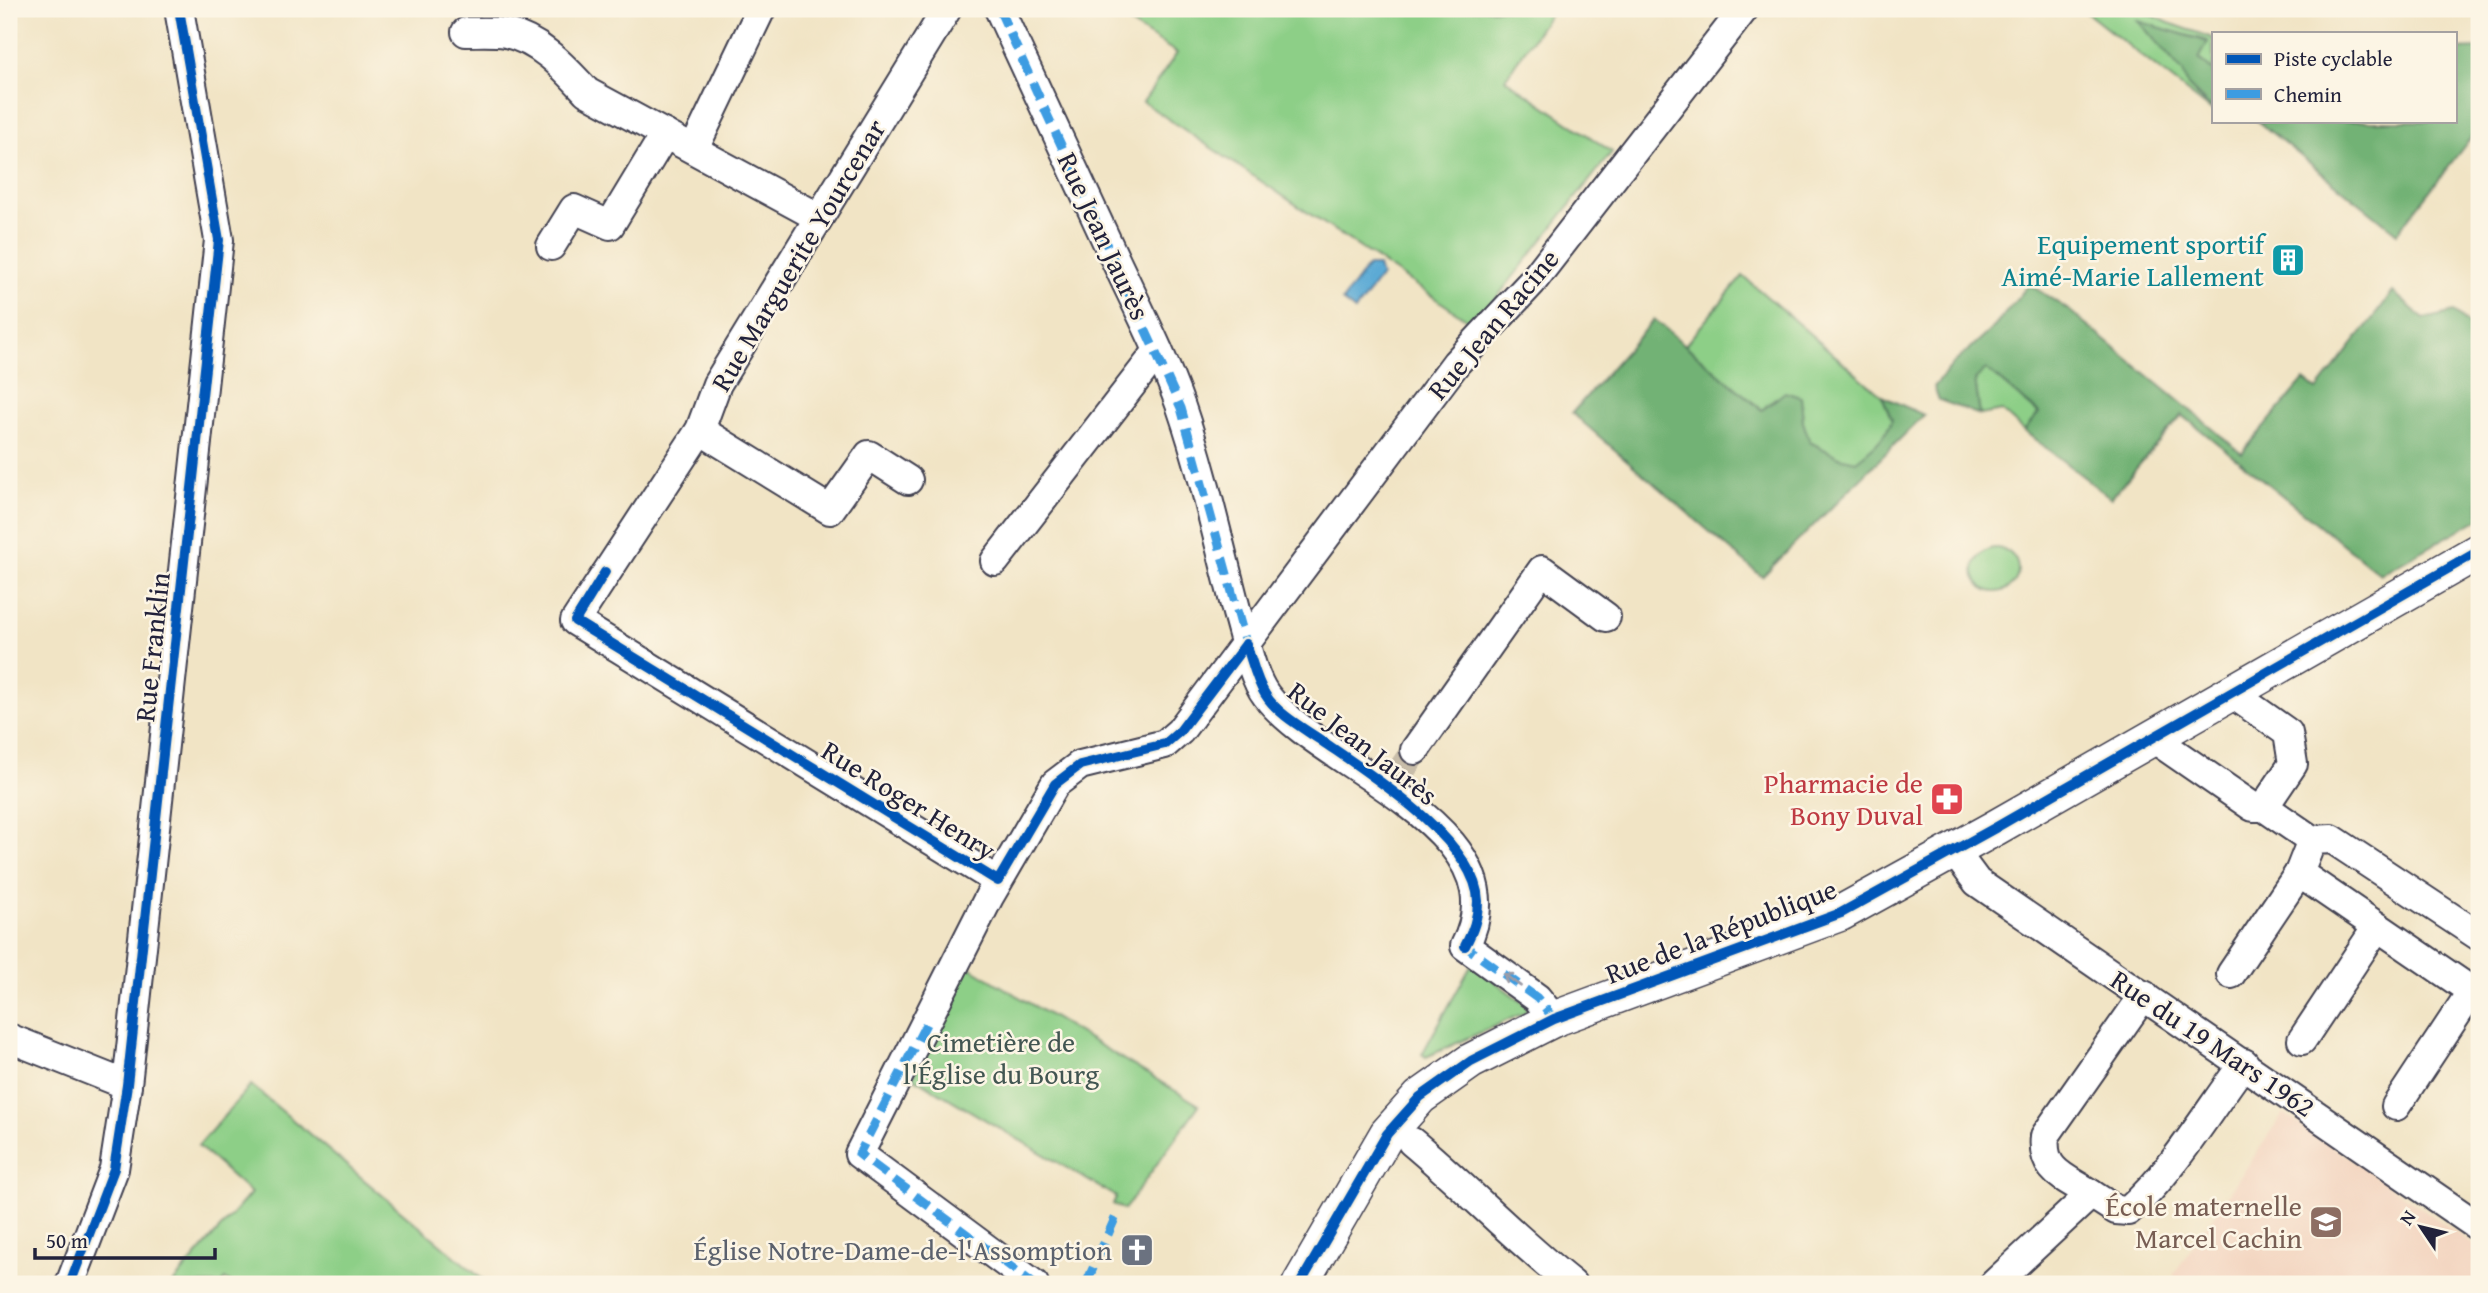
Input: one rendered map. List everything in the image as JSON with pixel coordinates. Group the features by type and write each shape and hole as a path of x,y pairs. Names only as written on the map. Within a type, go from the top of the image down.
{"street":[{"name":"Rue Franklin","path":"70,1284 114,1169 127,1085 219,240 179,9"},
{"path":"694,149 761,9"},
{"name":"Rue Marguerite Yourcenar","path":"605,572 700,430 717,384 947,9"},
{"name":"Rue Jean Jaurès","path":"999,9 1158,351 1181,408 1246,644 1265,694 1290,720 1395,781 1454,847 1470,872 1478,898 1476,924 1465,946 1537,998 1554,1019"},
{"name":"Rue Jean Racine","path":"1246,644 1456,363 1532,282 1744,9"},
{"path":"466,32 506,33 533,44 562,64 587,92 818,217"},
{"path":"551,247 574,209 610,225 665,134"},
{"path":"995,561 1158,351"},
{"path":"700,430 830,510 869,455 908,480"},
{"name":"Rue de la République","path":"1300,1284 1387,1134 1420,1097 1471,1061 1554,1019 1841,912 1954,851 2479,551"},
{"path":"1415,750 1542,570 1606,617"},
{"name":"Rue Roger Henry","path":"605,572 575,621 998,881"},
{"name":"Rue Roger Henry","path":"1034,1284 859,1154 998,881 1055,784 1080,765 1165,744 1180,731 1246,644"},
{"path":"2230,692 2288,733 2293,764 2264,807"},
{"path":"2153,738 2253,807 2264,807 2312,840 2332,839 2479,936"},
{"path":"2231,974 2298,873 2312,840"},
{"name":"Rue du 19 Mars 1962","path":"1954,851 1977,882 2479,1227"},
{"path":"2298,873 2476,994 2396,1106"},
{"path":"2302,1040 2377,928"},
{"path":"2144,995 2045,1136 2043,1152 2049,1167 2116,1210 2127,1211 2153,1186 2244,1063"},
{"path":"9,1038 127,1085"},
{"path":"1412,1142 1556,1279"},
{"path":"1994,1284 2091,1194"}],"shaded area":[{"name":"École maternelle Marcel Cachin","path":"2284,1113 2479,1248 2479,1273 2473,1284 2187,1284 2173,1275"}],"green space":[{"path":"1107,9 1553,9 1505,79 1612,152 1475,325 1143,102 1177,53"},
{"path":"2082,9 2139,9 2212,38 2212,70 2199,59 2208,41 2139,22 2183,72 2188,86 2212,111"},
{"path":"2138,21 2208,42 2199,59 2212,70 2212,109 2188,86 2183,72"},
{"path":"2479,48 2479,127 2397,233 2258,122 2456,122 2456,49"},
{"path":"1743,276 1882,396 1892,420 1881,438 1856,462 1810,443 1803,422 1801,397 1775,398 1762,410 1685,345"},
{"path":"2029,284 2070,311 2242,453 2304,380 2317,390 2393,292 2424,319 2454,312 2479,334 2479,519 2380,574 2182,415 2111,498 2024,431 2039,413 1986,369 1975,380 1980,415 1939,400 1934,387 1953,364 1995,326"},
{"path":"1654,319 1762,410 1785,392 1801,397 1803,422 1810,442 1839,457 1856,461 1886,433 1892,420 1882,396 1924,415 1762,577 1572,413"},
{"path":"1986,369 2039,414 2024,431 2002,411 1980,415 1975,380"},
{"path":"1996,548 2005,549 2012,554 2017,561 2017,579 2012,586 2005,591 1996,592 1987,591 1980,586 1975,579 1974,570 1975,561 1980,554 1987,549"},
{"name":"Cimetière de l'Église du Bourg","path":"961,962 1199,1105 1124,1210 1113,1204 1116,1197 913,1077"},
{"path":"1472,964 1527,1006 1526,1012 1426,1057 1422,1054"},
{"path":"251,1085 488,1284 232,1284 225,1279 222,1284 172,1284 251,1193 198,1146"}],"water":[{"path":"1368,266 1378,266 1381,276 1355,311 1342,301"}],"tunnel":[{"path":"1399,774 1415,750"}],"marked path":[{"path":"999,9 1181,408 1248,650"},
{"path":"1468,940 1465,946 1537,998 1554,1019"},
{"path":"926,1024 859,1154 1034,1284"},
{"path":"1086,1284 1117,1214"}],"cycle path":[{"path":"70,1284 114,1169 127,1085 219,240 179,9"},
{"path":"1300,1284 1387,1134 1420,1097 1471,1061 1554,1019 1841,913 2479,551"},
{"path":"605,572 575,621 998,881 1055,784 1080,765 1165,744 1180,731 1246,644"},
{"path":"1246,644 1262,688 1276,708 1416,810 1440,832 1459,855 1473,878 1478,901 1474,924 1465,946"}],"place":[{"name":"Equipement sportif Aimé-Marie Lallement","path":"2288,260"},
{"name":"Pharmacie de Bony Duval","path":"1947,799"},
{"name":"École maternelle Marcel Cachin","path":"2326,1222"},
{"name":"Église Notre-Dame-de-l'Assomption","path":"1137,1250"}]}
